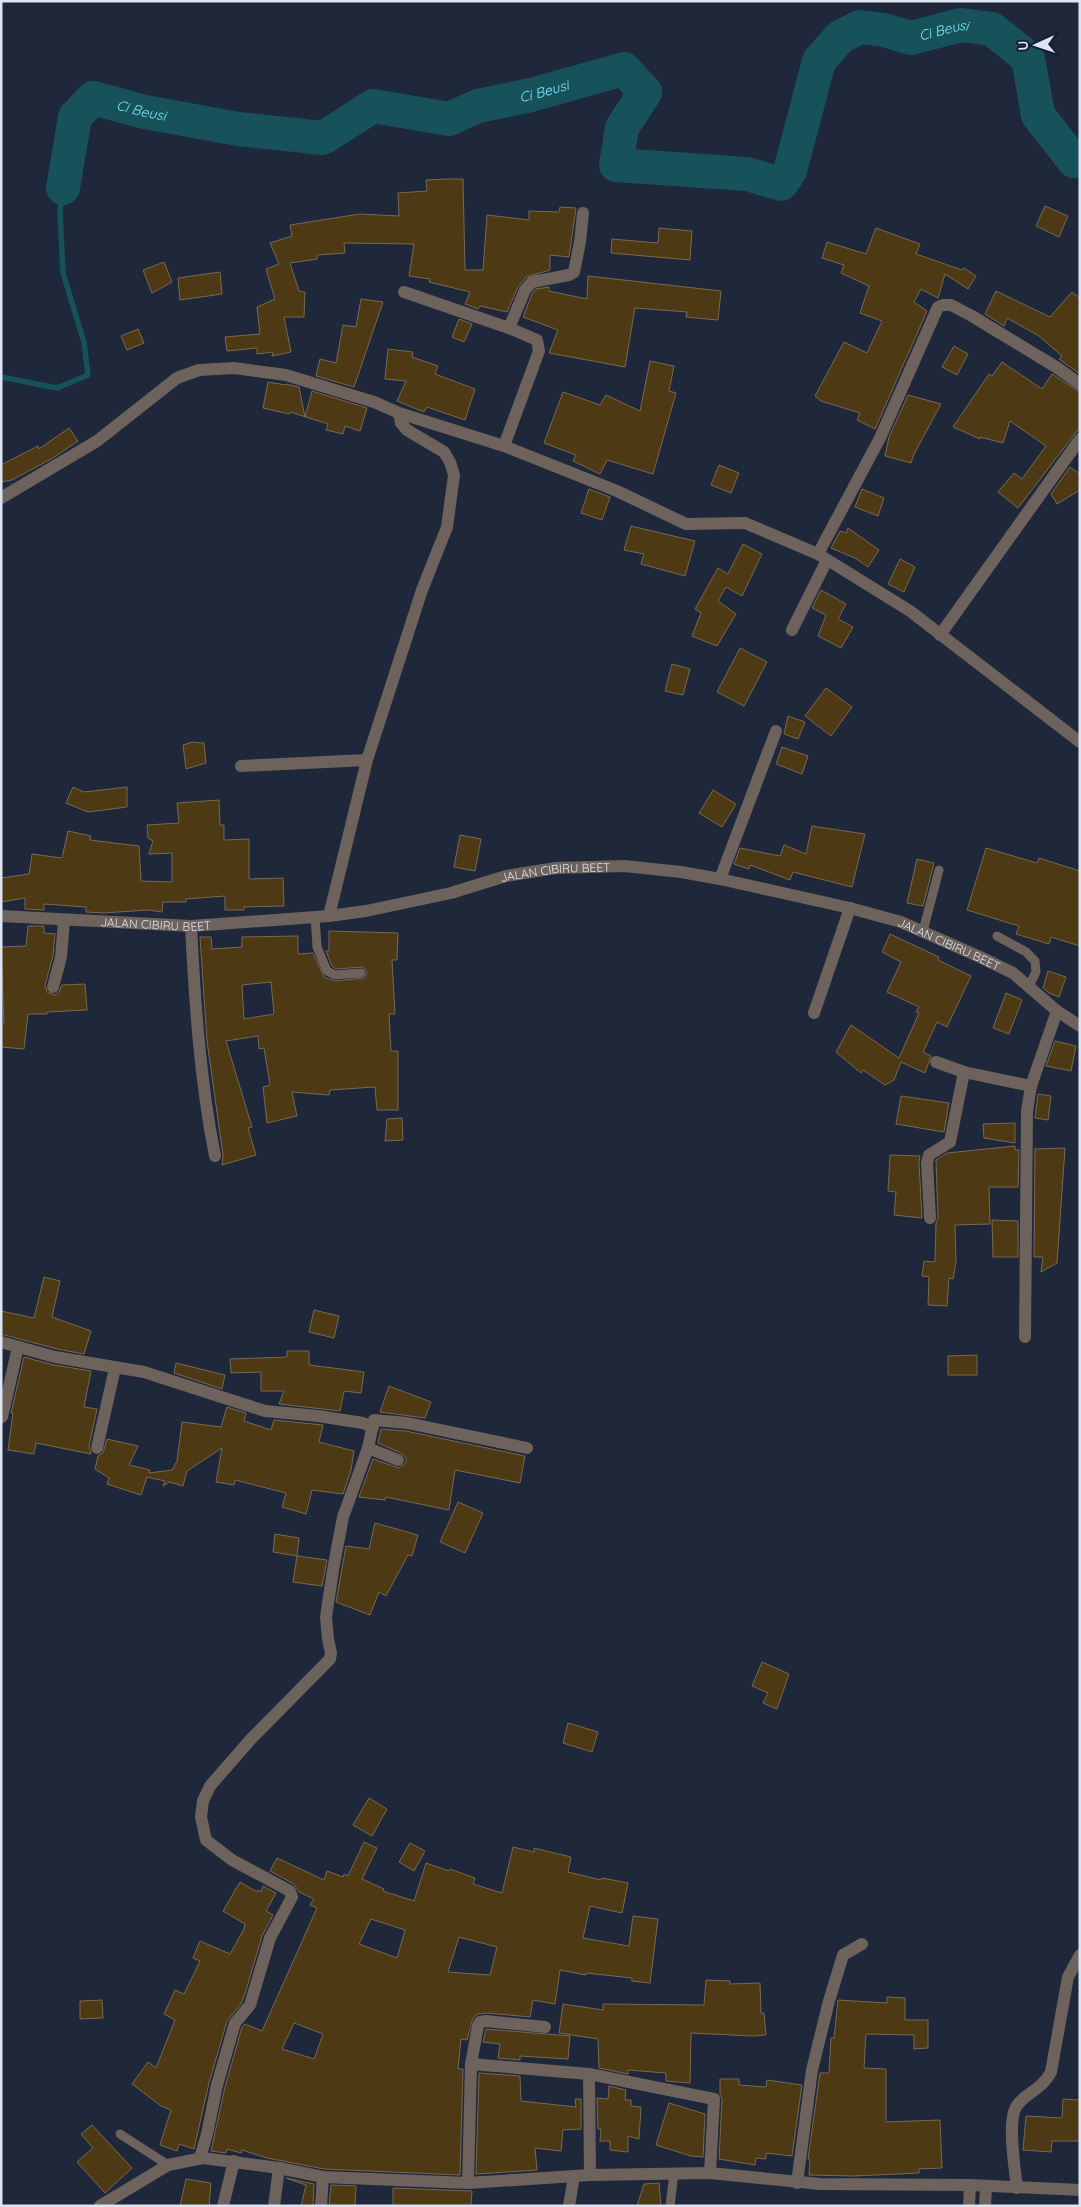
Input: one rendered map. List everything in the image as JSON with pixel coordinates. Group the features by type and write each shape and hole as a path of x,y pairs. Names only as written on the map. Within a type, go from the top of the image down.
{"street":[{"path":"509,328 525,290 532,282 569,275 574,272 583,213"},
{"path":"404,292 509,328 537,340 539,351 504,446"},
{"path":"792,630 822,557 880,438 938,307 950,305 972,316 1080,384"},
{"path":"1,498 97,441 177,378 199,370 234,368 286,375 374,402 399,413 504,446 617,491 686,524 745,523 822,557 910,611 1080,742"},
{"path":"329,916 367,760 422,590 447,527 454,475 450,462 444,452 407,430 401,423 399,413"},
{"path":"940,635 1080,439"},
{"path":"720,879 776,731"},
{"path":"241,766 367,760"},
{"name":"JALAN CIBIRU BEET","path":"1,916 191,926 329,916 366,911 451,893 506,876 556,868 624,866 681,872 720,879 850,908 901,922 1013,974 1057,1011 1080,1026"},
{"path":"814,1013 850,908"},
{"path":"53,987 62,952 64,920"},
{"path":"191,926 196,1013 209,1128 215,1156"},
{"path":"1025,1337 1027,1111 1031,1086 1057,1011"},
{"path":"936,1062 964,1072 1031,1086"},
{"path":"930,1218 927,1163 929,1155 950,1142 964,1072"},
{"path":"1,1342 55,1357 144,1372 265,1411 318,1416 373,1426"},
{"path":"2,1417 18,1347"},
{"path":"97,1448 115,1368"},
{"path":"200,2158 217,2085 236,2023 250,2005 270,1938 292,1897 290,1891 232,1860 206,1840 201,1816 203,1801 210,1786 251,1739 330,1659 331,1653 326,1617 333,1570 343,1517 368,1448 374,1420 380,1419 527,1448"},
{"path":"368,1448 398,1460"},
{"path":"797,2183 812,2070 829,2001 843,1955 862,1944"},
{"path":"1016,2188 1011,2130 1015,2108 1045,2083 1051,2072 1068,1977 1080,1955"},
{"path":"468,2183 471,2064 478,2026 480,2022 486,2020 545,2027"},
{"path":"471,2064 589,2074 714,2099 710,2173"},
{"path":"589,2074 590,2175"},
{"path":"100,2206 168,2165 200,2158 279,2168 322,2177 468,2183 590,2175 710,2173 797,2183 970,2185 1080,2190"},
{"path":"223,2206 234,2161"},
{"path":"274,2206 279,2168"},
{"path":"569,2206 574,2176"},
{"path":"322,2177 322,2206"},
{"path":"969,2206 970,2185"},
{"path":"986,2187 986,2206"}],"lane":[{"path":"923,931 940,870"},
{"path":"315,916 317,947 327,971 335,975 361,973"},
{"path":"997,936 1026,952 1035,961 1036,972 1028,988"},
{"path":"120,2134 168,2165"},
{"path":"670,2206 674,2173"}],"building":[{"path":"463,179 465,270 483,270 487,215 529,220 529,211 559,212 560,207 576,208 569,257 550,255 550,270 526,277 518,287 507,312 480,306 478,309 465,304 470,292 429,282 430,279 409,276 414,244 344,243 345,253 317,255 317,259 290,263 299,291 305,292 304,317 284,317 291,352 272,356 273,352 257,354 257,348 227,351 225,337 260,334 257,307 275,299 266,269 279,264 270,243 292,236 290,225 360,214 399,216 398,193 427,191 426,180"},
{"path":"1045,206 1068,216 1059,237 1036,226"},
{"path":"659,228 692,231 690,260 611,253 612,239 658,243"},
{"path":"876,228 920,244 916,254 962,270 964,268 976,276 968,289 945,274 938,298 921,289 914,302 927,311 875,429 857,420 860,413 821,401 815,396 844,342 867,353 882,321 860,313 869,286 841,273 844,265 822,258 827,242 866,254"},
{"path":"164,262 172,282 152,293 143,270"},
{"path":"220,272 222,294 180,300 178,278"},
{"path":"588,276 721,291 718,320 686,317 687,312 635,308 625,367 549,353 558,330 523,317 532,294 536,289 549,287 549,291 587,299"},
{"path":"996,291 1050,317 1072,292 1080,298 1080,374 1059,359 1062,356 1039,336 1007,318 1004,326 985,314"},
{"path":"361,299 383,302 354,387 316,376 320,359 336,363 343,325 356,327"},
{"path":"459,319 472,324 464,342 452,337"},
{"path":"138,329 144,343 127,350 121,336"},
{"path":"954,346 968,354 957,375 942,367"},
{"path":"388,349 413,352 412,357 438,366 435,374 475,389 465,420 427,407 424,412 397,401 406,381 385,379"},
{"path":"650,361 674,366 669,391 676,393 653,474 607,460 600,474 573,461 576,455 544,443 563,392 600,405 606,395 640,411"},
{"path":"1002,362 1042,389 1052,374 1080,392 1080,427 1018,508 998,492 1014,473 1022,479 1046,446 1010,421 1003,443 980,437 980,439 953,427 989,374 992,376"},
{"path":"268,382 299,387 305,417 290,412 289,414 263,408"},
{"path":"312,391 367,408 360,431 345,426 343,434 326,430 328,424 305,417"},
{"path":"908,395 941,404 911,463 885,456 889,437"},
{"path":"69,428 78,441 53,458 12,480 1,482 1,465 38,446 39,449"},
{"path":"719,465 739,473 731,493 711,485"},
{"path":"1070,467 1080,474 1080,490 1057,504 1051,494"},
{"path":"589,489 610,497 602,520 581,513"},
{"path":"862,489 884,498 878,516 855,507"},
{"path":"631,526 695,541 685,576 641,564 644,554 624,550"},
{"path":"848,528 879,550 868,567 855,558 831,548 840,531 846,533"},
{"path":"743,544 762,554 742,596 726,587 718,601 736,614 717,646 692,636 701,613 695,609 718,568 728,574"},
{"path":"900,559 915,567 904,592 888,584"},
{"path":"821,590 846,604 838,619 853,627 841,648 818,636 826,615 812,608"},
{"path":"740,648 767,662 744,706 717,692"},
{"path":"672,664 690,669 683,695 665,691"},
{"path":"826,688 852,707 831,736 805,716"},
{"path":"788,716 805,722 798,739 784,734"},
{"path":"192,742 204,743 206,763 186,769 183,745"},
{"path":"782,747 808,756 802,774 776,764"},
{"path":"73,787 84,792 127,787 127,807 88,812 66,803"},
{"path":"713,790 736,804 722,827 699,813"},
{"path":"219,800 220,825 224,825 224,840 249,839 249,879 283,878 284,906 244,907 244,910 225,910 225,896 186,899 186,902 163,902 162,912 148,910 103,913 86,912 86,907 44,904 44,910 25,909 25,898 1,902 1,878 29,874 32,854 62,858 68,831 91,836 90,840 139,846 141,881 172,882 172,853 149,854 153,841 148,838 147,825 179,823 177,803"},
{"path":"812,826 865,834 852,887 793,872 790,880 750,865 749,869 734,864 740,848 780,856 784,845 806,854"},
{"path":"460,835 481,839 475,871 454,867"},
{"path":"986,848 1037,863 1039,858 1080,871 1080,946 1051,937 1049,944 1016,934 1019,926 967,910"},
{"path":"917,859 934,863 923,906 907,903"},
{"path":"28,926 44,926 44,933 55,934 53,956 45,985 47,992 55,995 59,992 62,985 85,984 87,1010 28,1014 24,1049 1,1047 1,1023 4,1023 1,947 26,946"},
{"path":"329,931 398,933 397,960 392,960 395,1014 389,1014 391,1051 398,1051 398,1110 377,1110 375,1087 330,1090 329,1095 292,1092 297,1116 267,1123 263,1087 270,1085 264,1048 259,1049 258,1036 226,1041 252,1127 248,1128 256,1155 222,1165 223,1155 207,1041 200,937 211,937 212,949 242,947 242,937 298,936 298,954 313,953 324,977 335,981 365,978 367,972 363,967 336,969 332,966 326,951 329,951","holes":["271,982 274,1014 244,1019 242,985"]},
{"path":"890,934 939,957 938,960 971,976 947,1027 937,1022 923,1052 931,1056 925,1073 901,1062 894,1080 885,1085 863,1070 861,1073 836,1052 851,1025 899,1058 919,1013 916,1012 919,1007 887,992 901,962 882,952"},
{"path":"1048,971 1066,977 1059,997 1043,988"},
{"path":"1006,993 1022,1000 1009,1034 993,1028"},
{"path":"1055,1041 1076,1046 1071,1071 1046,1066"},
{"path":"1038,1094 1051,1096 1048,1120 1035,1118"},
{"path":"901,1096 949,1103 944,1132 896,1124"},
{"path":"402,1118 403,1140 385,1141 387,1119"},
{"path":"1015,1123 1015,1143 984,1138 983,1124"},
{"path":"1015,1146 1015,1150 1019,1150 1018,1187 989,1187 990,1224 955,1225 956,1261 953,1279 949,1278 947,1306 928,1305 929,1277 922,1276 924,1261 935,1262 936,1223 938,1218 936,1160 947,1153"},
{"path":"1065,1148 1057,1263 1041,1272 1043,1257 1034,1257 1035,1149"},
{"path":"890,1155 920,1156 922,1218 894,1215 896,1192 888,1191"},
{"path":"992,1220 1018,1221 1018,1257 993,1257"},
{"path":"44,1277 60,1281 52,1317 91,1331 84,1354 1,1334 1,1311 34,1318"},
{"path":"314,1310 339,1316 334,1338 309,1332"},
{"path":"287,1351 309,1351 309,1365 364,1372 361,1393 344,1391 340,1411 279,1404 284,1391 261,1391 261,1372 231,1373 230,1359 287,1357"},
{"path":"977,1355 977,1375 948,1375 948,1356"},
{"path":"24,1357 54,1365 91,1371 84,1407 97,1409 89,1446 91,1454 36,1443 34,1454 8,1450 13,1413 11,1413"},
{"path":"176,1363 225,1375 222,1389 174,1373"},
{"path":"389,1386 431,1402 425,1418 380,1412"},
{"path":"227,1407 246,1413 244,1421 271,1430 274,1420 323,1425 319,1442 354,1451 351,1470 343,1494 312,1490 306,1514 282,1507 286,1493 235,1480 234,1485 216,1482 222,1448 187,1471 183,1486 169,1482 163,1486 165,1481 147,1477 141,1495 107,1484 109,1478 95,1469 98,1456 103,1453 107,1439 138,1446 129,1465 150,1470 149,1473 172,1470 177,1461 182,1422 221,1427"},
{"path":"381,1429 406,1431 525,1456 520,1483 455,1470 449,1510 386,1497 385,1500 359,1497 373,1459 399,1468 406,1463 406,1458 401,1453 378,1443"},
{"path":"458,1502 483,1513 465,1553 440,1542"},
{"path":"375,1523 418,1535 412,1556 408,1555 386,1596 379,1592 370,1615 336,1602 346,1546 369,1549"},
{"path":"275,1534 299,1538 297,1556 273,1552"},
{"path":"297,1556 327,1560 322,1586 293,1582"},
{"path":"762,1662 789,1674 777,1709 763,1703 768,1693 752,1686"},
{"path":"568,1723 598,1732 592,1752 563,1743"},
{"path":"369,1798 387,1809 372,1836 353,1825"},
{"path":"364,1842 377,1848 362,1879 384,1889 383,1891 414,1901 426,1863 475,1878 473,1884 502,1893 513,1847 534,1852 534,1848 571,1857 568,1872 601,1880 602,1878 628,1883 622,1913 590,1906 583,1938 629,1946 633,1916 658,1919 650,1983 632,1981 632,1978 586,1973 586,1975 560,1970 555,2004 533,2000 530,2017 487,2013 478,2014 473,2018 467,2040 461,2039 458,2069 463,2069 460,2175 324,2169 267,2158 242,2150 241,2153 227,2149 226,2153 211,2151 225,2087 242,2027 245,2024 262,2031 317,1908 310,1905 314,1899 299,1892 294,1884 270,1871 277,1858 324,1880 327,1871 343,1877 344,1874 348,1876","holes":["371,1919 405,1930 397,1958 359,1944","459,1937 497,1947 490,1975 448,1972","294,2023 323,2034 314,2059 282,2049"]},
{"path":"410,1843 425,1851 414,1871 399,1862"},
{"path":"240,1882 257,1892 258,1890 261,1892 263,1886 276,1893 266,1911 273,1915 262,1936 241,2004 227,2021 209,2083 194,2149 179,2144 177,2151 160,2145 171,2110 161,2106 132,2084 148,2062 156,2068 175,2020 164,2014 175,1990 184,1994 200,1961 193,1958 200,1941 230,1954 244,1929 245,1924 223,1911"},
{"path":"706,1980 730,1981 730,1984 760,1983 761,2013 764,2013 766,2035 691,2033 690,2083 666,2081 666,2073 628,2070 628,2074 599,2068 598,2039 559,2033 563,2004 603,2010 603,2004 704,2005"},
{"path":"887,1997 905,1998 905,2020 928,2020 928,2048 914,2049 914,2035 866,2034 864,2068 886,2069 886,2122 940,2120 942,2168 919,2169 919,2173 854,2176 809,2175 810,2159 808,2159 820,2073 829,2073 831,2038 834,2038 838,2000 887,2003"},
{"path":"102,2000 103,2018 80,2019 80,2001"},
{"path":"486,2029 570,2036 568,2059 520,2056 520,2060 498,2058 500,2044 483,2042"},
{"path":"479,2073 520,2076 521,2101 576,2107 575,2099 581,2099 581,2129 563,2130 561,2151 535,2148 537,2170 476,2174"},
{"path":"720,2079 739,2079 739,2085 766,2087 767,2080 802,2085 792,2156 766,2153 766,2159 756,2158 755,2165 719,2159 722,2099"},
{"path":"609,2086 626,2090 625,2100 631,2100 631,2106 641,2107 639,2139 628,2136 628,2152 610,2150 610,2141 600,2141 601,2129 598,2129 597,2098 608,2099"},
{"path":"1063,2099 1080,2100 1080,2141 1052,2141 1051,2152 1023,2150 1026,2116 1062,2118"},
{"path":"669,2103 705,2114 703,2157 691,2156 656,2145"},
{"path":"92,2125 132,2168 105,2193 77,2162 93,2148 81,2134"},
{"path":"286,2178 314,2184 313,2206 301,2206 306,2185"},
{"path":"186,2179 211,2183 209,2206 180,2206"},
{"path":"659,2183 661,2206 637,2206 644,2184"},
{"path":"331,2185 356,2186 355,2206 329,2206"},
{"path":"393,2188 472,2191 471,2206 393,2206"}],"waterway":[{"name":"Ci Beusi","path":"63,188 75,117 93,98 145,112 238,129 323,138 373,106 449,119 478,106 531,95 624,69 645,92 622,128 616,165 747,174 781,184 790,171 819,61 840,37 860,27 884,30 911,38 961,25 992,29 1028,58 1038,115 1074,161 1080,160"},
{"name":"Ci Beusi","path":"1,377 57,388 88,375 84,342 63,273 60,212 63,188"}]}
